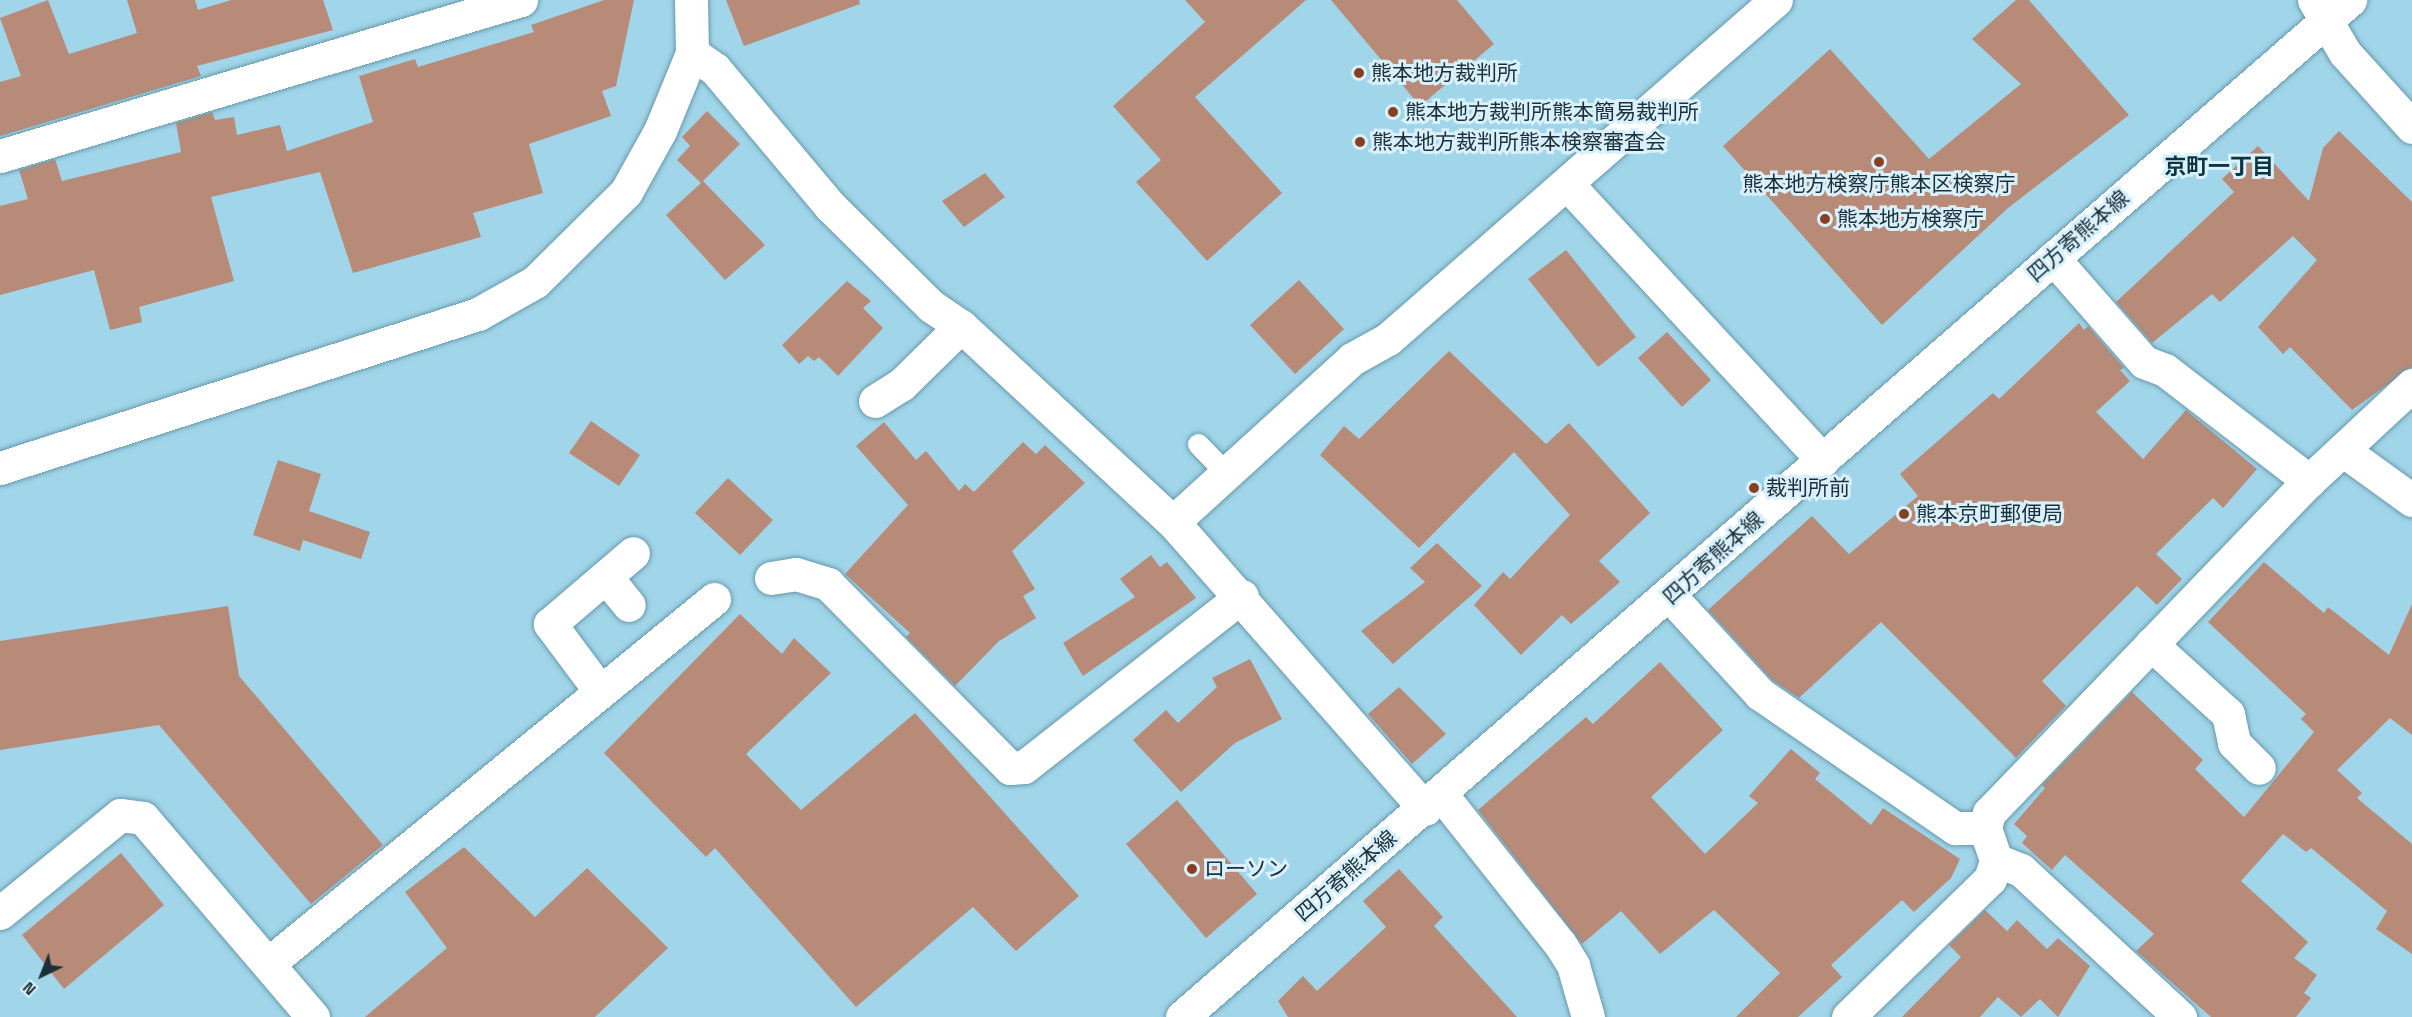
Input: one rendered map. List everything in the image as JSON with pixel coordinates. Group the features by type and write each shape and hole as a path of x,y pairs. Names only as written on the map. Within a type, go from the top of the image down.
{"street":[{"path":"0,156 521,0"},
{"path":"0,468 478,314 535,282 626,192 660,131 692,53 691,0"},
{"path":"1173,522 1352,359 1388,339 1568,185 1776,0"},
{"name":"四方寄熊本線","path":"1182,1017 1670,596 2054,258 2320,11 2350,0"},
{"path":"2320,11 2345,54 2412,127"},
{"path":"692,53 716,69 830,206 931,306 961,326 1173,522 1433,801 1560,944 1573,964 1588,1017"},
{"path":"1568,185 1823,460"},
{"path":"2054,258 2144,362 2165,370 2309,481"},
{"path":"875,401 901,385 961,326"},
{"path":"1848,1017 1990,879 1996,860 1984,828 1989,813 2309,481 2344,451 2412,385"},
{"path":"2344,451 2412,500"},
{"path":"600,691 550,624 633,553"},
{"path":"771,578 796,574 828,584 1010,768 1024,767 1242,596"},
{"path":"606,577 629,605"},
{"path":"1670,596 1760,694 1955,828 1984,828"},
{"path":"269,963 714,599"},
{"path":"2151,644 2228,714 2234,743 2259,768"},
{"path":"0,913 120,815 143,818 313,1017"},
{"path":"1996,860 2021,870 2181,1017"}],"lane":[{"path":"1198,444 1226,472"}],"building":[{"path":"48,0 69,54 137,33 127,0 195,0 198,10 231,0 323,0 333,30 197,66 201,76 0,136 0,82 21,76 0,18"},
{"path":"604,0 634,0 616,86 602,91 611,116 529,144 543,193 473,213 481,237 353,273 320,172 211,197 234,281 139,307 142,322 110,330 94,270 0,295 0,206 28,199 19,170 55,159 62,181 181,152 176,123 212,112 215,120 234,117 237,135 280,125 287,151 373,122 359,76 415,59 418,67 534,32 531,25"},
{"path":"726,0 859,0 860,4 744,46"},
{"path":"1185,0 1306,0 1195,97 1282,193 1207,261 1136,182 1161,160 1113,106 1205,22"},
{"path":"1331,0 1457,0 1494,44 1420,106"},
{"path":"2016,0 2029,0 2129,115 2008,208 1882,325 1723,146 1830,49 1929,159 2021,84 1972,39"},
{"path":"707,111 740,144 703,181 765,245 725,280 666,215 701,183 677,160 690,146 682,137"},
{"path":"2339,131 2412,202 2412,367 2352,410 2290,347 2283,354 2258,327 2317,260 2293,236 2220,302 2212,294 2152,343 2116,302 2234,192 2222,179 2258,146 2309,201 2323,148"},
{"path":"985,173 1005,197 964,227 942,201"},
{"path":"1566,250 1636,337 1598,367 1528,279"},
{"path":"1299,280 1344,329 1295,374 1250,325"},
{"path":"847,281 871,301 863,308 883,328 838,376 819,357 814,361 808,356 799,364 782,345"},
{"path":"2079,323 2084,330 2088,326 2124,368 2120,370 2130,381 2096,412 2143,459 2186,410 2257,469 2223,508 2213,498 2156,554 2182,579 2157,605 2137,586 2042,681 2066,706 2016,758 1881,622 1799,698 1772,680 1708,610 1812,516 1849,554 1918,496 1900,474 1993,393 1999,399"},
{"path":"1667,332 1711,380 1682,407 1638,358"},
{"path":"1449,351 1546,444 1569,423 1650,513 1599,561 1620,582 1571,624 1562,615 1521,655 1474,605 1503,572 1510,579 1570,515 1514,452 1419,548 1320,455 1344,426 1359,439"},
{"path":"591,421 640,455 619,486 569,453"},
{"path":"884,422 916,460 926,451 959,491 965,484 974,492 1023,442 1036,454 1045,445 1085,483 1012,551 1035,589 1023,596 1036,618 999,641 955,686 906,637 910,633 845,574 908,505 856,446"},
{"path":"278,460 321,474 309,511 370,532 361,559 303,540 300,551 253,535"},
{"path":"728,478 773,520 740,555 695,513"},
{"path":"1437,543 1482,586 1393,664 1361,631 1425,582 1410,568"},
{"path":"1151,555 1160,567 1167,562 1196,598 1083,676 1063,643 1135,597 1120,579"},
{"path":"2264,562 2324,613 2328,607 2389,655 2412,604 2412,735 2390,718 2337,770 2362,793 2357,798 2412,844 2412,954 2376,929 2387,911 2311,848 2306,852 2283,834 2241,881 2308,942 2294,958 2317,975 2304,993 2311,998 2296,1017 2211,1017 2136,951 2154,934 2065,855 2052,870 2022,843 2027,836 2014,824 2045,788 2042,785 2132,692 2203,760 2195,769 2244,817 2314,732 2301,719 2306,714 2208,622"},
{"path":"228,606 239,676 383,845 311,904 159,725 0,750 0,641"},
{"path":"740,614 782,654 794,638 831,673 746,754 801,810 915,713 1079,896 1016,951 973,907 856,1007 715,848 706,857 604,753"},
{"path":"1250,659 1282,719 1235,743 1181,792 1133,740 1166,710 1178,723 1217,687 1212,678"},
{"path":"1660,662 1723,730 1651,797 1705,854 1758,803 1749,796 1791,749 1820,773 1815,779 1871,825 1883,808 1960,859 1951,878 1914,912 1902,900 1831,965 1842,977 1798,1017 1736,1017 1780,973 1714,910 1660,954 1621,911 1582,944 1478,810 1586,717 1593,724"},
{"path":"1399,687 1446,734 1412,764 1368,714"},
{"name":"ローソン","path":"1177,800 1257,894 1206,938 1126,844"},
{"path":"464,847 535,917 587,868 668,948 595,1017 365,1017 447,948 405,892"},
{"path":"121,853 164,905 64,989 22,935"},
{"path":"1399,869 1443,917 1434,926 1517,1017 1288,1017 1278,1001 1303,976 1317,991 1386,927 1363,901"},
{"path":"1985,910 2007,931 2017,920 2047,949 2058,938 2090,966 2058,1017 2040,999 2021,1017 1998,997 1980,1017 1902,1017 1961,957 1949,945"}],"place":[{"name":"熊本地方裁判所","path":"1359,73"},
{"name":"熊本地方裁判所熊本簡易裁判所","path":"1393,112"},
{"name":"熊本地方裁判所熊本検察審査会","path":"1360,142"},
{"name":"熊本地方検察庁熊本区検察庁","path":"1879,162"},
{"name":"熊本地方検察庁","path":"1825,219"},
{"name":"裁判所前","path":"1754,488"},
{"name":"熊本京町郵便局","path":"1904,514"},
{"name":"ローソン","path":"1192,869"}],"district":[{"name":"京町一丁目","path":"2219,167"}]}
